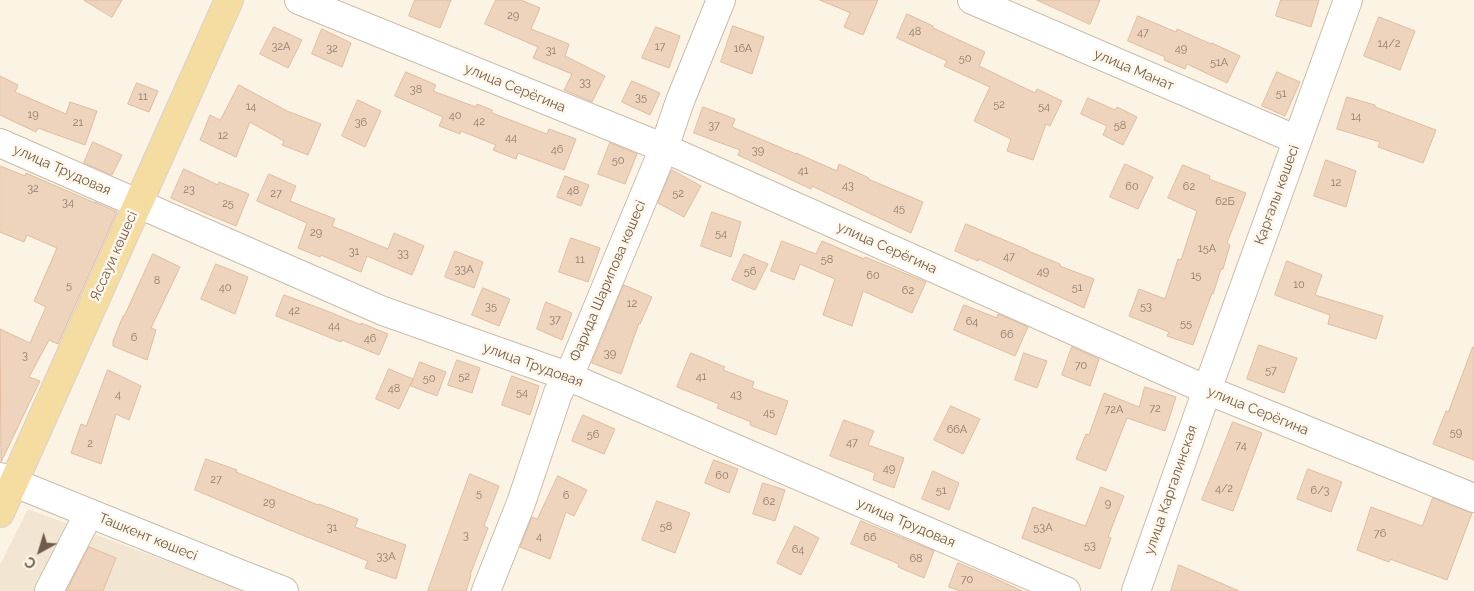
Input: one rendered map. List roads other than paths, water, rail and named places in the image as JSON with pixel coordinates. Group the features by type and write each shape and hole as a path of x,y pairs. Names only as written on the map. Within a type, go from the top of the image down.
{"main road":[{"name":"Яссауи көшесі","path":"0,513 7,480 138,203 230,0"}],"street":[{"name":"улица Серёгина","path":"299,0 664,148 1207,390 1474,498"},
{"name":"Фарида Шарипова көшесі","path":"486,591 521,503 558,393 575,362 664,148 680,101 721,0"},
{"name":"улица Манат","path":"972,0 1297,140"},
{"name":"Қарғалы көшесі","path":"1207,390 1348,0"},
{"name":"улица Трудовая","path":"0,143 383,311 567,376 1066,591"},
{"name":"улица Каргалинская","path":"1136,591 1207,390"},
{"name":"Ташкент көшесі","path":"7,480 284,591"},
{"path":"49,591 89,513"}]}
